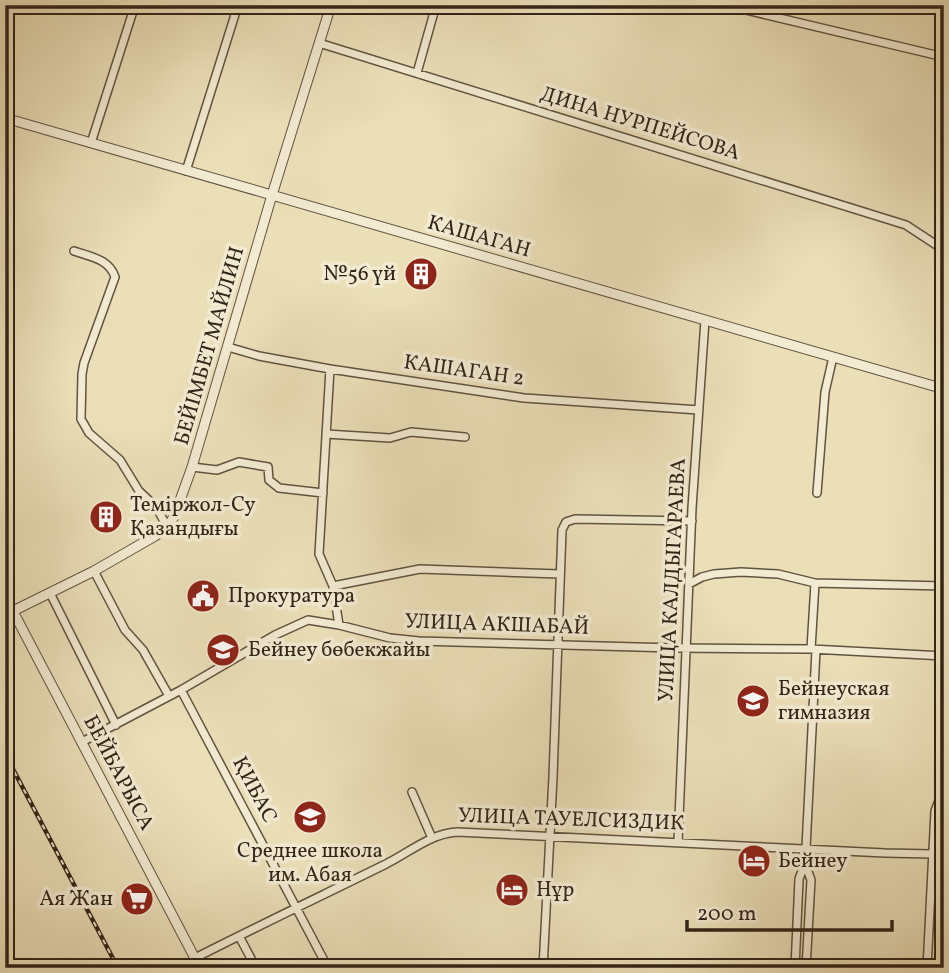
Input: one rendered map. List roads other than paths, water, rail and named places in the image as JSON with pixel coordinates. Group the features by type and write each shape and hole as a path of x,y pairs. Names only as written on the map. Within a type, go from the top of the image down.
{"street":[{"path":"91,143 135,5"},
{"path":"186,171 238,5"},
{"name":"БЕЙІМБЕТ МАЙЛИН","path":"167,527 174,517 192,467 331,5"},
{"path":"417,74 436,5"},
{"path":"725,5 944,57"},
{"name":"ДИНА НУРПЕЙСОВА","path":"320,43 906,225 944,250"},
{"name":"КАШАГАН","path":"5,118 944,389"},
{"path":"13,611 94,571 167,527 158,508 139,491 120,460 89,433 81,419 82,374 115,277 110,266 74,251"},
{"name":"УЛИЦА КАЛДЫГАРАЕВА","path":"678,842 692,521 705,320"},
{"name":"КАШАГАН 2","path":"228,347 259,356 330,369 524,398 699,410"},
{"path":"817,493 825,392 833,357"},
{"path":"330,369 319,554 333,586 339,625"},
{"path":"326,435 390,438 411,432 464,437"},
{"path":"192,467 217,470 239,462 268,467 269,480 279,488 323,493"},
{"path":"543,968 551,837 562,530 566,522 575,519 692,521"},
{"path":"333,586 420,569 560,574"},
{"path":"94,571 125,630 143,650 169,696"},
{"path":"690,584 713,574 741,572 778,574 815,583 944,586"},
{"path":"796,968 799,879 805,863 806,848 815,583"},
{"path":"50,593 116,725"},
{"name":"БЕЙБАРЫСА","path":"5,596 200,968"},
{"name":"УЛИЦА АКШАБАЙ","path":"82,742 307,620 390,638 419,641 813,649 944,656"},
{"name":"ҚИБАС","path":"180,690 328,968"},
{"path":"412,792 432,838"},
{"path":"928,968 935,811 938,803 944,800"},
{"name":"УЛИЦА ТАУЕЛСИЗДИК","path":"195,958 444,833 933,854"},
{"path":"796,958 806,963 811,880 805,863"},
{"path":"239,936 256,968"}],"railway":[{"path":"5,754 118,968"}],"place":[{"name":"№56 үй","path":"421,274"},
{"name":"Теміржол-Су Қазандығы","path":"106,517"},
{"name":"Прокуратура","path":"203,596"},
{"name":"Бейнеу бөбекжайы","path":"223,650"},
{"name":"Бейнеуская гимназия","path":"753,701"},
{"name":"Среднее школа им. Абая","path":"310,817"},
{"name":"Бейнеу","path":"754,861"},
{"name":"Нұр","path":"512,890"},
{"name":"Ая Жан","path":"137,899"}]}
